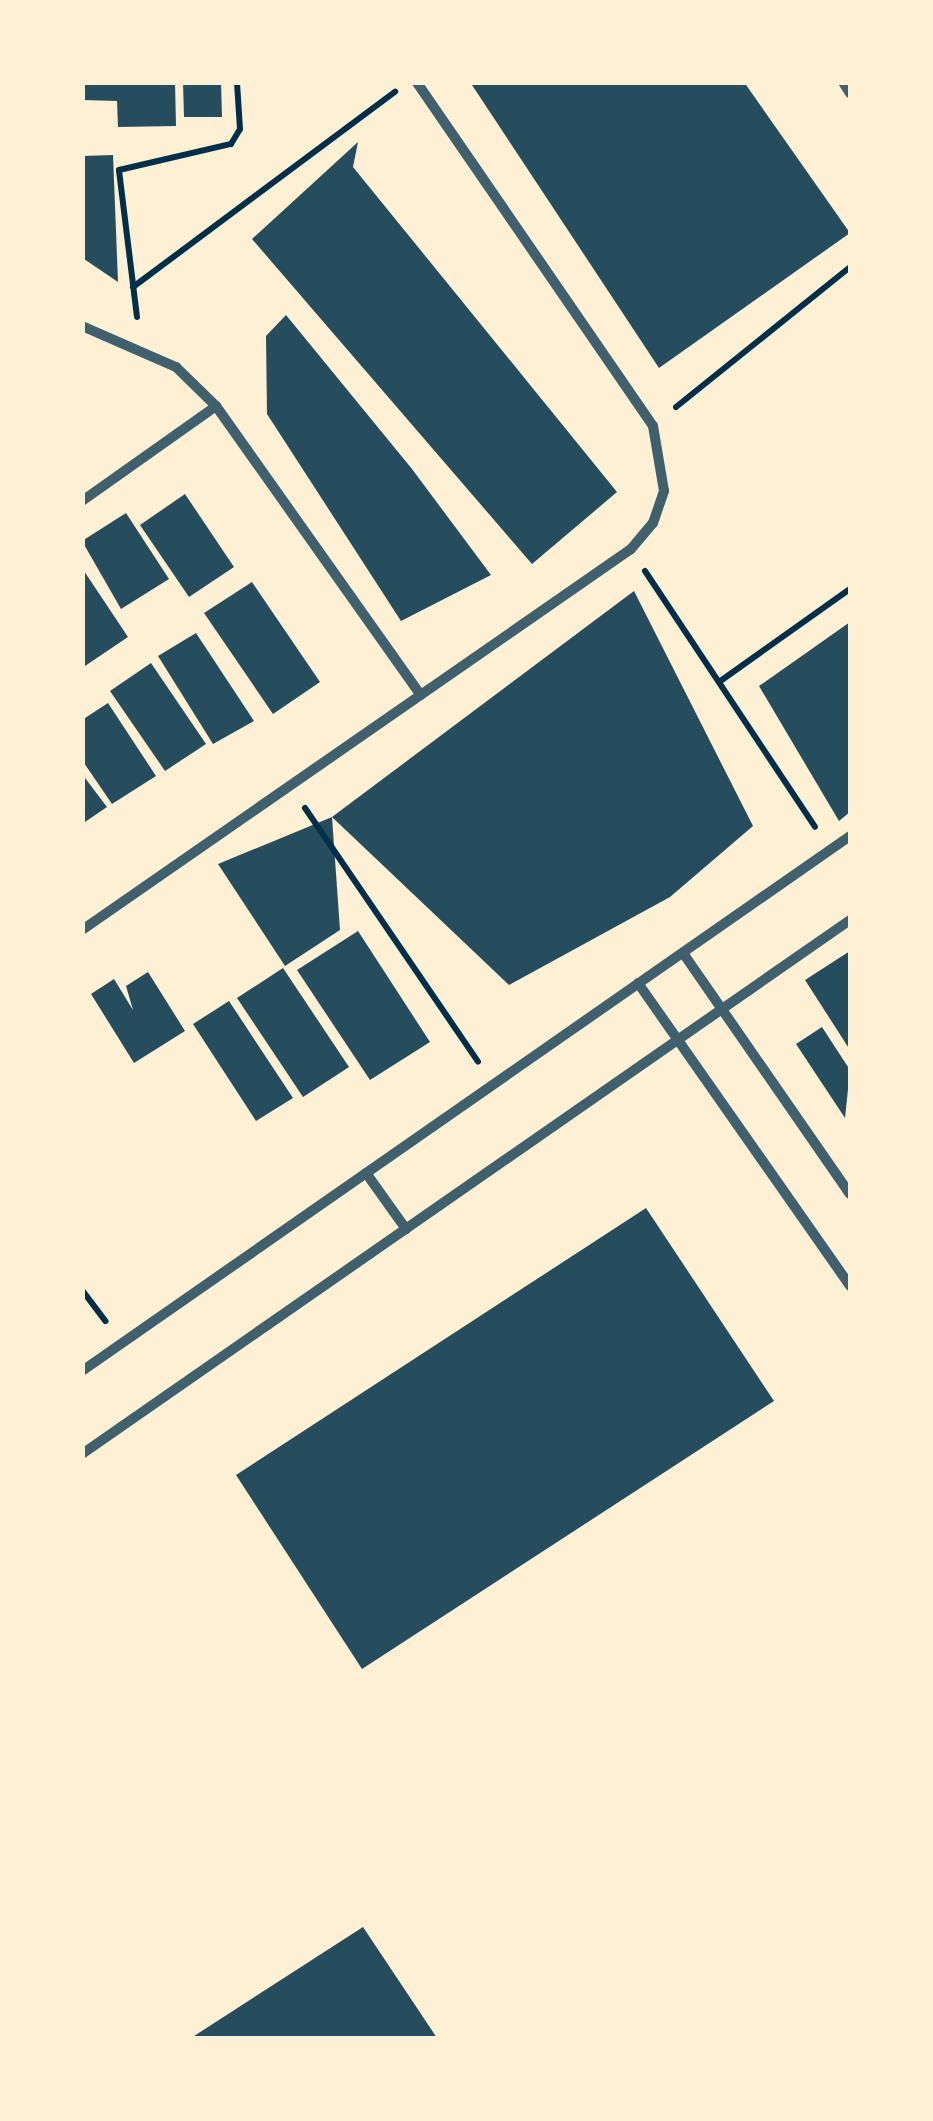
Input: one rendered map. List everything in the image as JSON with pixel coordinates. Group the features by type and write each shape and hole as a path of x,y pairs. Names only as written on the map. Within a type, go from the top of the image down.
{"street":[{"path":"82,930 631,549 664,491 653,426 417,82"},
{"path":"843,82 850,93"},
{"path":"82,326 141,348 216,406 421,696"},
{"path":"82,501 216,406"},
{"path":"82,1370 850,836"},
{"path":"82,1454 850,920"},
{"path":"683,952 850,1194"},
{"path":"638,983 850,1286"},
{"path":"366,1174 406,1228"}],"path":[{"path":"141,348 119,170 231,144 240,129 237,82"},
{"path":"132,287 408,82"},
{"path":"653,426 850,267"},
{"path":"631,549 830,850"},
{"path":"719,682 850,589"},
{"path":"290,786 493,1084"}],"building":[{"path":"82,82 175,82 176,126 118,127 117,101 82,100"},
{"path":"183,82 221,82 222,117 184,117"},
{"path":"470,82 744,82 850,233 659,368"},
{"path":"358,142 353,167 617,492 532,564 252,239"},
{"path":"113,155 118,282 84,259 82,214 82,156"},
{"path":"286,315 412,469 491,575 401,621 267,414 266,336"},
{"path":"185,494 234,567 189,597 140,525"},
{"path":"126,513 169,579 121,609 82,541"},
{"path":"82,568 128,637 82,668"},
{"path":"252,582 320,682 273,714 204,613"},
{"path":"634,591 753,826 670,897 509,985 332,817"},
{"path":"850,622 850,812 839,821 759,686"},
{"path":"196,633 254,721 213,744 158,656"},
{"path":"151,663 206,744 165,771 110,691"},
{"path":"108,703 156,776 112,804 82,760 82,720"},
{"path":"82,774 107,807 82,824"},
{"path":"332,817 340,930 285,966 218,864"},
{"path":"358,931 430,1042 370,1080 297,970"},
{"path":"850,951 850,1050 805,980"},
{"path":"283,968 349,1067 303,1097 237,998"},
{"path":"148,972 185,1031 134,1063 91,994 114,979 133,1010 126,986"},
{"path":"229,1001 293,1098 256,1121 193,1024"},
{"path":"822,1027 850,1070 845,1118 796,1044"},
{"path":"646,1208 774,1401 362,1669 236,1475"},
{"path":"363,1927 437,2038 191,2038"}]}
